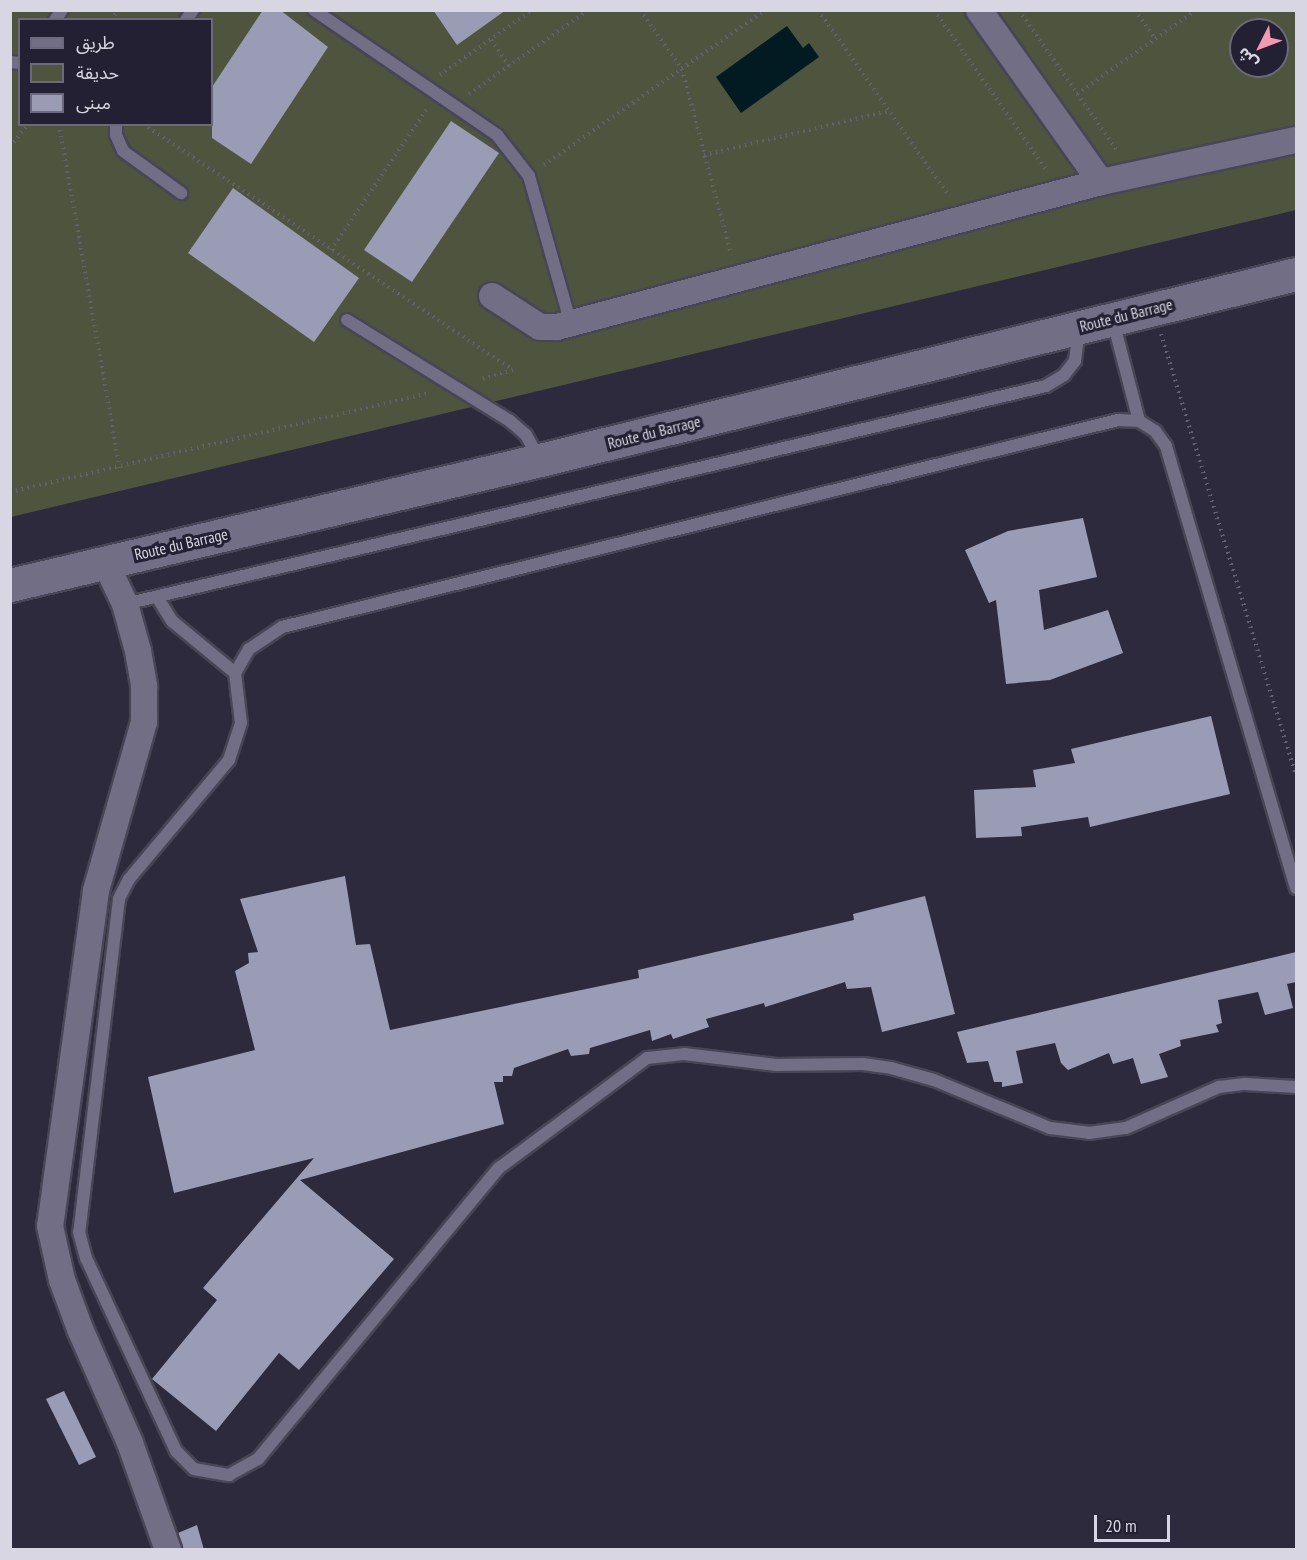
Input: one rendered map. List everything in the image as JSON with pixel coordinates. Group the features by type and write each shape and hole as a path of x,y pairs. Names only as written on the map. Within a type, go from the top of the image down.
{"main road":[{"name":"Route du Barrage","path":"10,585 540,460 1296,274"}],"street":[{"path":"979,10 1101,182"},
{"path":"492,296 540,327 571,324 1101,182 1296,140"},
{"path":"105,562 125,604 144,686 144,722 96,891 50,1226 62,1280 80,1329 130,1443 168,1550"}],"lane":[{"path":"314,10 498,135 528,176 571,324"},
{"path":"116,126 116,135 123,151 181,193"},
{"path":"1113,319 1139,422"},
{"path":"347,320 519,428 540,460"},
{"path":"125,604 1046,386 1064,375 1075,360 1079,327"},
{"path":"1296,888 1166,446 1155,431 1139,422 1118,420 282,627 249,649 235,673 241,723 229,760 129,879 119,898 79,1220 86,1258 170,1440 184,1461 205,1473 229,1475 258,1459 483,1185 517,1152 647,1058 684,1054 776,1065 891,1068 934,1080 1050,1128 1089,1133 1126,1128 1219,1088 1245,1084 1296,1087"},
{"path":"157,597 172,621 235,673"}],"path":[{"path":"424,86 532,10"},
{"path":"453,105 588,10"},
{"path":"640,10 682,69 737,279"},
{"path":"528,176 765,10"},
{"path":"818,10 965,218"},
{"path":"934,10 1063,192"},
{"path":"1019,10 1120,154"},
{"path":"1135,10 1155,39"},
{"path":"1077,94 1196,10"},
{"path":"491,40 509,66"},
{"path":"331,250 437,94"},
{"path":"704,155 889,111"},
{"path":"10,147 26,126"},
{"path":"59,126 120,469"},
{"path":"10,492 120,469 513,370 146,126"},
{"path":"1153,309 1296,775"}],"green space":[{"path":"10,11 1296,11 1296,210 11,517"}],"water":[{"path":"787,26 803,48 809,43 819,57 741,113 716,77"}],"building":[{"path":"263,10 280,10 328,47 251,164 212,138 213,85"},
{"path":"433,10 506,10 457,45"},
{"path":"451,121 499,153 412,282 364,250"},
{"path":"233,188 359,278 314,342 188,253"},
{"path":"1083,518 1097,577 1039,590 1044,630 1108,610 1123,653 1050,680 1006,684 996,600 989,603 965,550 1008,531"},
{"path":"1211,716 1230,794 1090,827 1088,817 1021,827 1022,836 976,838 974,790 1036,787 1033,770 1075,763 1071,749"},
{"path":"345,876 356,945 370,944 390,1030 639,978 638,970 854,920 853,914 925,896 955,1014 882,1032 871,987 847,989 845,982 765,1007 764,1003 706,1019 709,1027 673,1039 671,1034 652,1041 650,1030 590,1048 589,1054 571,1056 568,1049 514,1068 512,1076 503,1076 503,1082 494,1082 504,1124 300,1180 394,1259 299,1370 279,1353 216,1431 152,1379 217,1300 203,1288 314,1158 174,1193 148,1077 255,1050 235,971 249,963 248,953 258,952 240,899"},
{"path":"1296,952 1296,982 1287,984 1293,1008 1265,1015 1258,992 1218,1000 1222,1023 1216,1025 1219,1032 1180,1040 1181,1046 1159,1054 1168,1077 1141,1084 1133,1058 1113,1064 1109,1053 1068,1070 1061,1063 1055,1043 1016,1051 1023,1083 1002,1087 1002,1082 994,1082 988,1061 967,1063 957,1032"},
{"path":"64,1391 96,1457 79,1465 46,1399"},
{"path":"197,1525 204,1550 183,1550 178,1533"}]}
